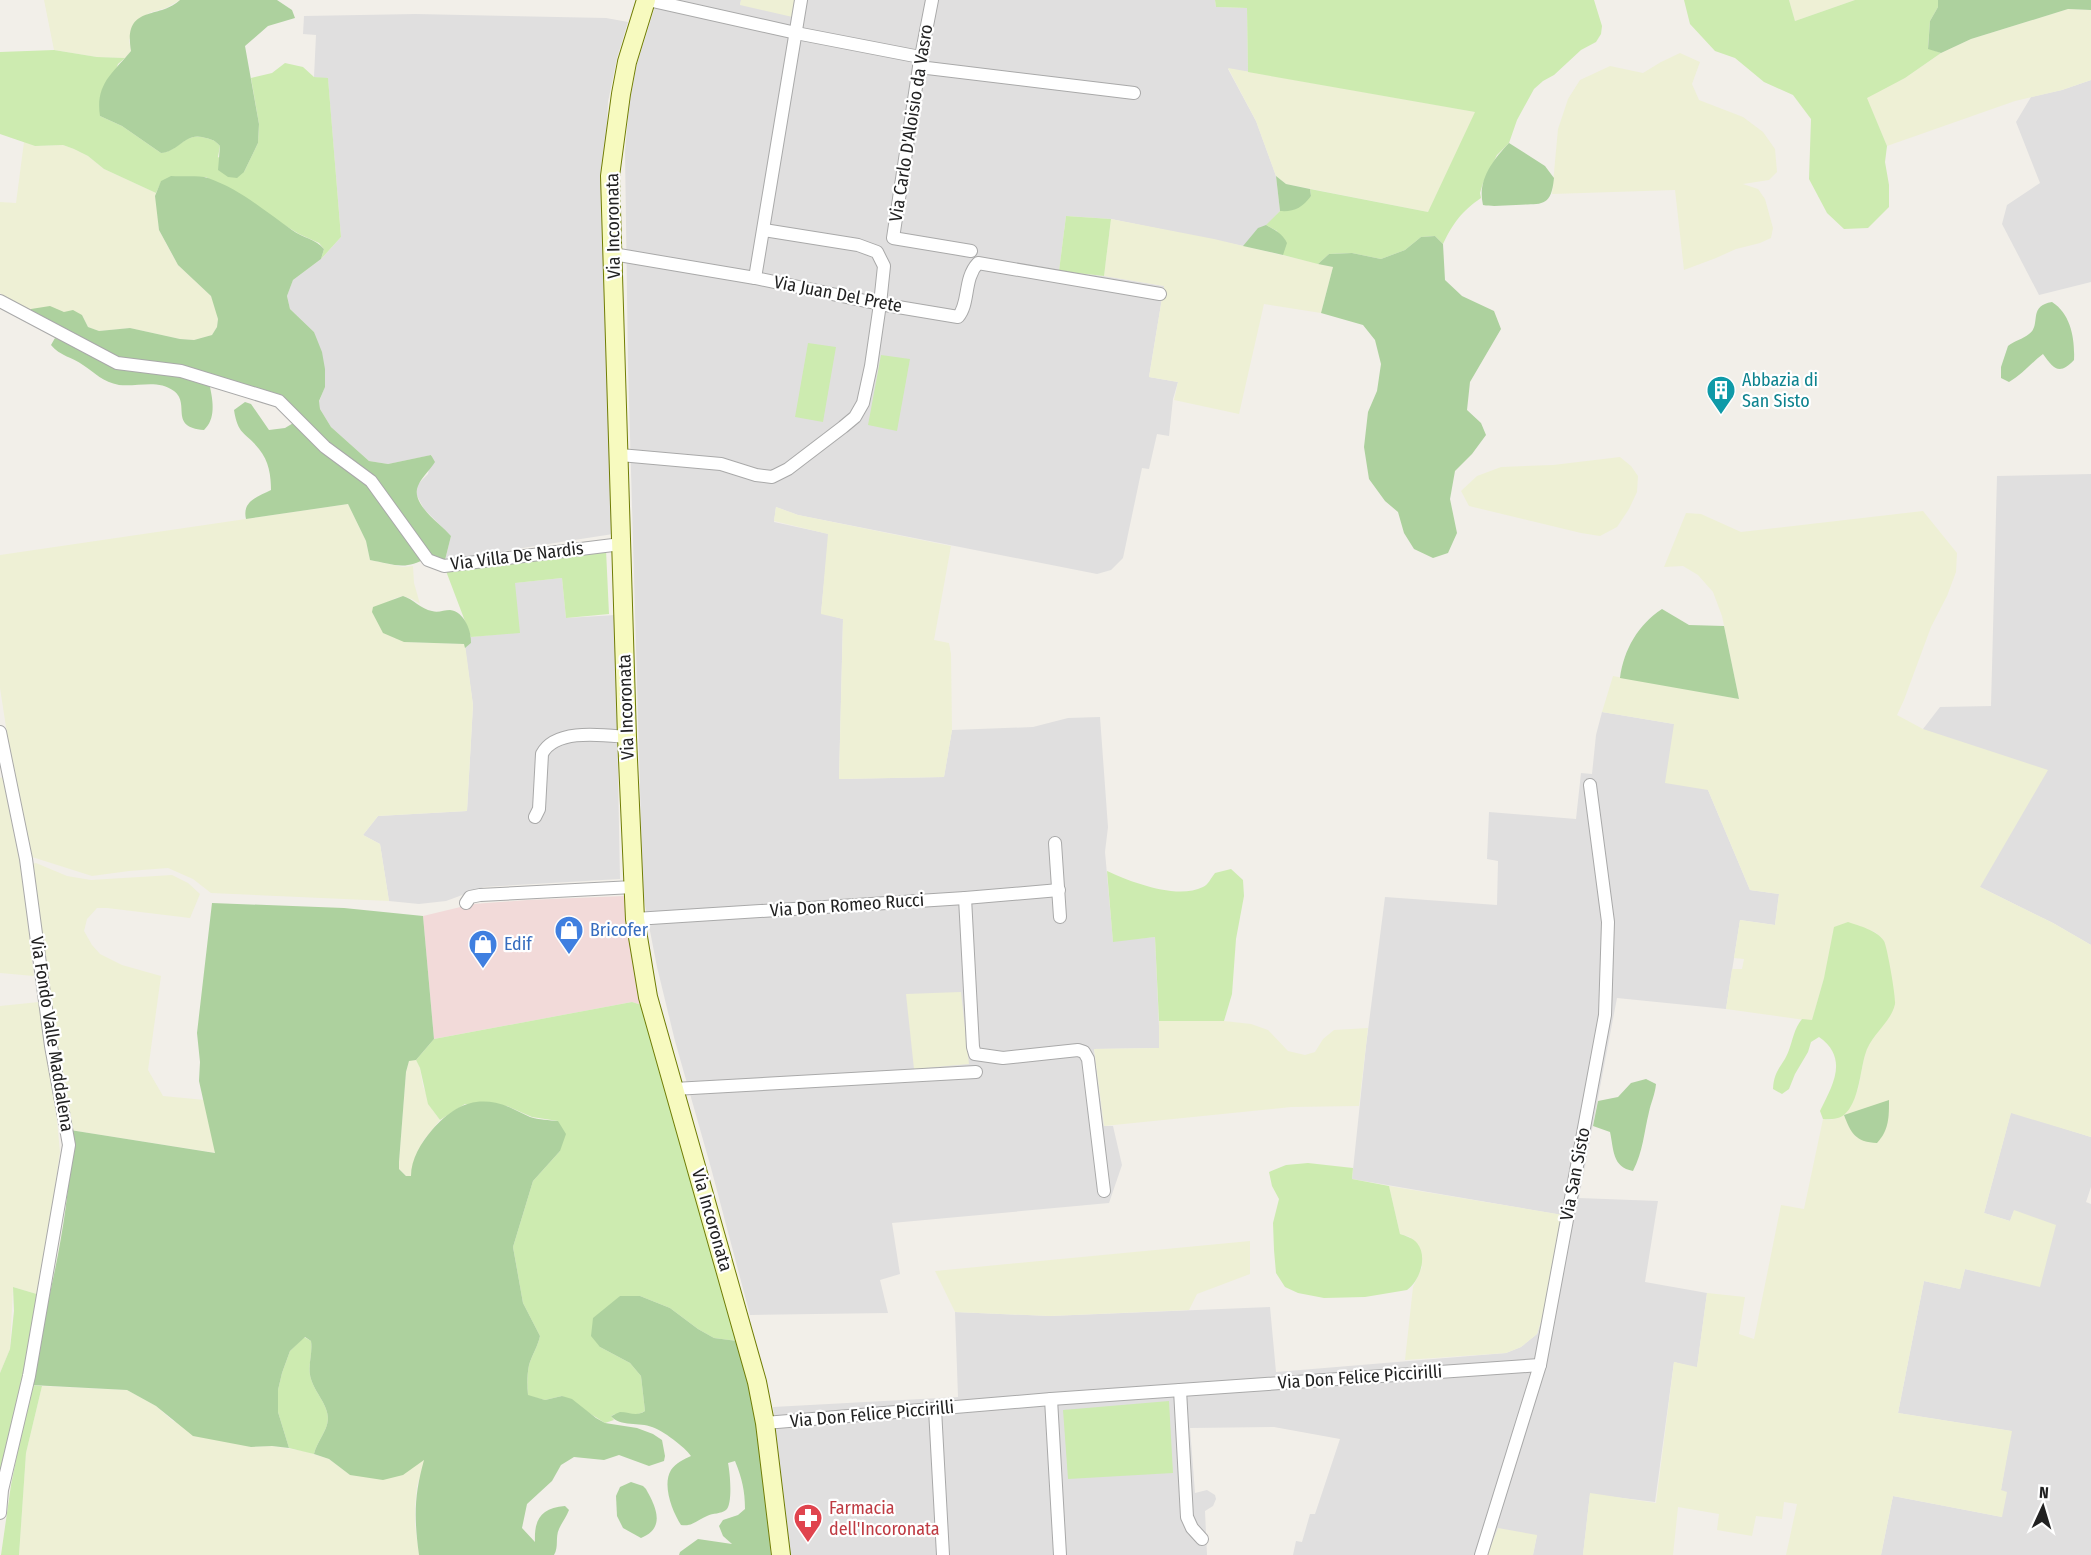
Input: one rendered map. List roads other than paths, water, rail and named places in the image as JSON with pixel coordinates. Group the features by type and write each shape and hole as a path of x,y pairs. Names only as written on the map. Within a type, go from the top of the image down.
{"main road":[{"name":"Via Incoronata","path":"647,0 627,62 610,176 627,736 635,919 648,997 757,1382 765,1423 781,1555"}],"street":[{"path":"647,0 920,62 1134,93"},
{"name":"Via Juan Del Prete","path":"801,0 755,278 880,304 958,317 963,311 972,270 978,263 1160,294"},
{"name":"Via Carlo D'Aloisio da Vasro","path":"932,0 920,62 893,238 971,251"},
{"path":"620,455 721,464 756,475 772,477 779,475 855,417 863,403 880,304 884,266 877,252 858,245 764,230"},
{"path":"613,254 755,278"},
{"name":"Via Villa De Nardis","path":"0,301 117,363 182,371 279,401 325,447 371,481 428,560 444,566 621,544"},
{"name":"Via Fondo Valle Maddalena","path":"0,732 26,859 51,1046 69,1145 28,1376 2,1490 0,1513"},
{"path":"535,817 539,809 542,754 546,746 561,739 579,735 627,736"},
{"name":"Via San Sisto","path":"1481,1555 1540,1365 1605,1015 1608,922 1590,784"},
{"path":"1055,843 1060,917"},
{"path":"466,903 470,897 480,895 633,887"},
{"name":"Via Don Romeo Rucci","path":"635,919 1059,890"},
{"path":"965,898 975,1054 1003,1058 1078,1050 1084,1052 1088,1059 1104,1191"},
{"path":"674,1089 976,1072"},
{"name":"Via Don Felice Piccirilli","path":"765,1423 1051,1399 1540,1365"},
{"path":"1180,1390 1187,1517 1192,1528 1202,1539"},
{"path":"1051,1399 1060,1555"},
{"path":"935,1409 944,1555"}],"place":[{"name":"Abbazia di San Sisto","path":"1721,416"},
{"name":"Bricofer","path":"569,956"},
{"name":"Edif","path":"483,970"},
{"name":"Farmacia dell'Incoronata","path":"808,1544"}]}
